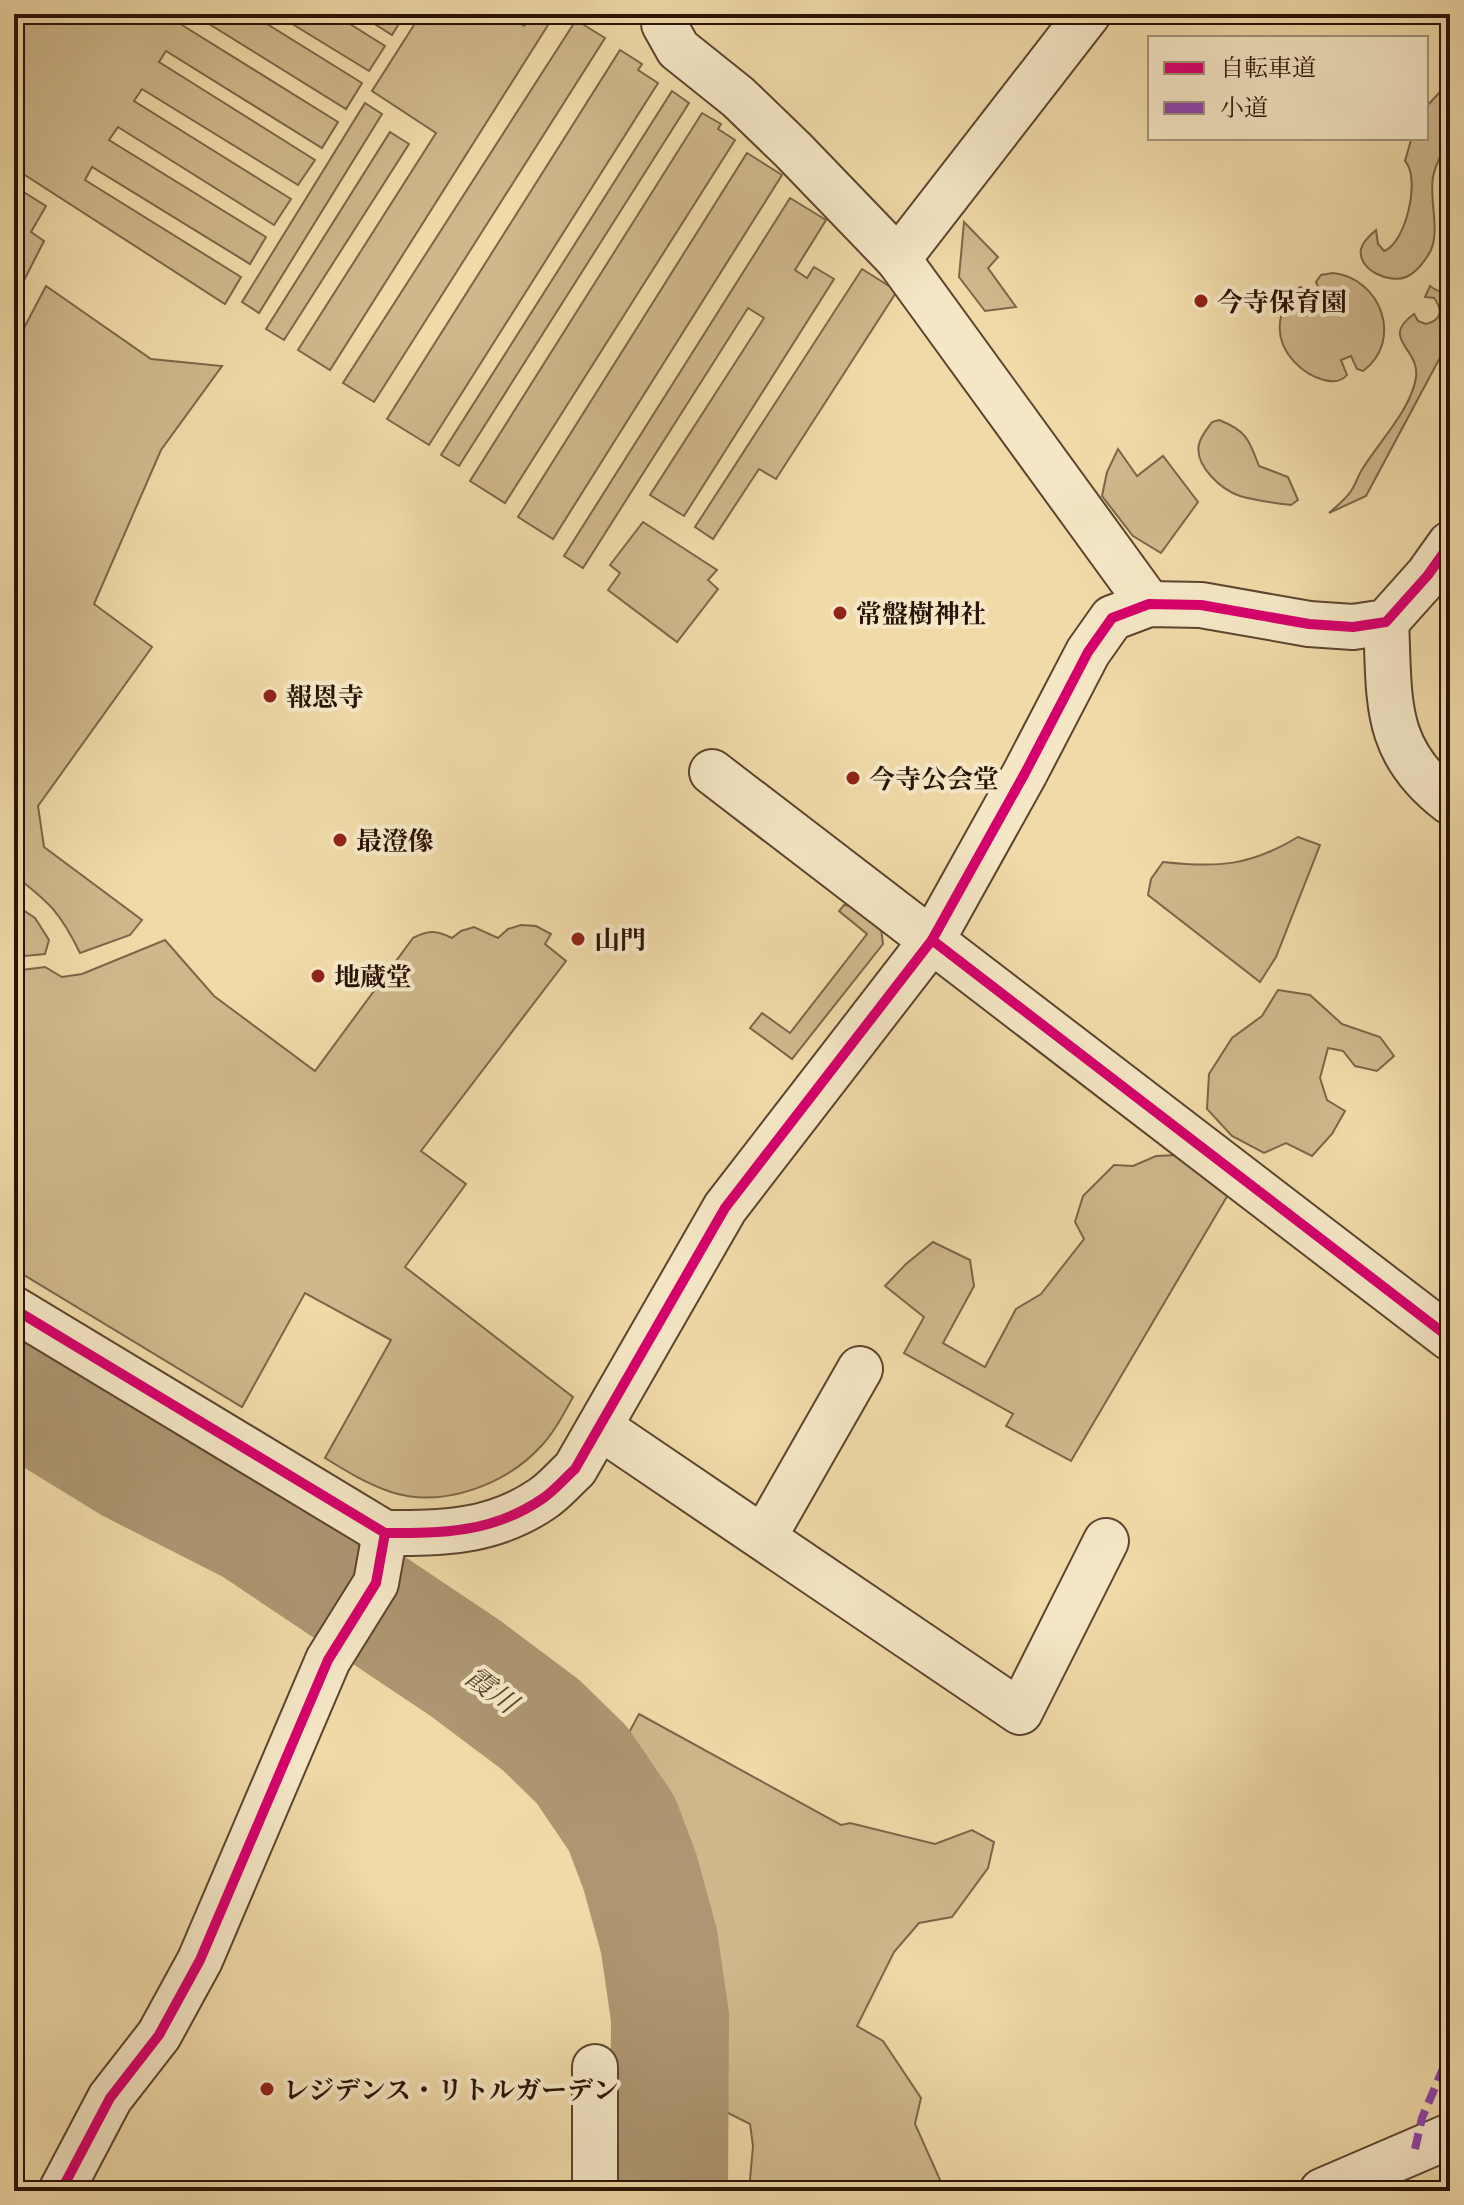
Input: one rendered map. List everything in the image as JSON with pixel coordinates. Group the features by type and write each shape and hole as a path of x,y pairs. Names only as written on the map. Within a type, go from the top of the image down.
{"street":[{"path":"664,14 664,24 678,49 738,97 898,259 1149,604"},
{"path":"898,259 1088,14"},
{"path":"14,1309 382,1547 501,1522 543,1498 575,1469 725,1208 932,940 1088,652 1112,618 1149,604 1201,605 1323,625 1353,627 1386,622 1428,575 1450,544"},
{"path":"1386,622 1393,722 1403,752 1420,777 1450,802"},
{"path":"712,772 1450,1338"},
{"path":"764,1537 860,1369"},
{"path":"601,1428 1020,1712 1106,1541"},
{"path":"61,2191 110,2098 159,2035 200,1960 334,1651 376,1583 382,1547"},
{"path":"595,2067 595,2191"},
{"path":"1322,2191 1450,2136"}],"shaded area":[{"path":"14,14 188,14 182,25 338,122 322,148 166,51 159,62 315,160 298,185 142,89 134,101 291,199 274,225 118,127 109,140 266,237 250,264 92,167 85,180 241,277 225,304 14,168"},
{"path":"193,14 251,14 362,83 346,109"},
{"path":"276,14 334,14 385,46 369,71"},
{"path":"359,14 405,14 392,35"},
{"path":"421,14 505,14 524,26 533,14 555,14 330,370 298,350 436,133 372,91"},
{"path":"576,20 605,38 374,402 343,383"},
{"path":"620,50 642,64 638,70 658,83 429,445 387,419"},
{"path":"1450,81 1450,131 1433,177 1434,241 1420,266 1410,275 1392,279 1369,269 1361,257 1361,249 1376,230 1378,244 1384,251 1399,236 1411,195 1410,169 1405,161 1411,140 1428,140 1428,105"},
{"path":"672,91 689,103 459,466 441,455"},
{"path":"365,103 382,114 259,313 242,302"},
{"path":"702,113 721,124 718,129 735,140 505,503 470,481"},
{"path":"390,132 409,144 284,340 266,329"},
{"path":"747,153 782,175 553,539 518,517"},
{"path":"14,186 46,206 31,232 44,241 14,300"},
{"path":"790,198 826,220 795,270 807,278 814,267 834,279 684,516 650,495 764,318 748,308 583,568 564,556"},
{"path":"964,222 998,257 988,268 1016,307 985,311 959,277"},
{"path":"862,269 897,291 776,479 759,469 713,539 695,527"},
{"path":"1333,273 1350,277 1364,286 1374,298 1384,328 1382,344 1375,358 1363,371 1357,369 1351,356 1341,360 1347,375 1337,381 1323,380 1294,361 1284,346 1280,328 1284,308 1300,287 1306,288 1313,301 1322,297 1316,282 1321,275"},
{"path":"46,286 151,359 222,366 161,450 94,604 152,647 38,806 44,847 142,920 130,935 80,953 53,909 14,875 14,347"},
{"path":"1430,286 1440,291 1450,289 1450,339 1366,496 1329,513 1349,494 1408,401 1416,367 1403,344 1400,330 1414,314 1418,321 1426,324 1438,317 1440,310 1437,302 1434,298 1425,297"},
{"path":"1219,420 1246,437 1259,466 1288,477 1298,500 1291,505 1240,496 1211,476 1201,461 1199,444 1212,422"},
{"path":"1118,449 1137,476 1163,456 1198,502 1161,553 1133,536 1102,496 1107,472"},
{"path":"643,522 717,570 708,580 718,589 677,642 608,590 620,573 610,565"},
{"path":"1298,837 1320,845 1276,957 1260,982 1148,895 1151,879 1163,862 1201,865 1233,863 1264,854"},
{"path":"14,904 35,918 49,940 45,954 14,957"},
{"path":"844,905 856,907 881,928 883,944 792,1059 750,1028 762,1013 790,1033 867,934 839,911"},
{"path":"521,925 536,926 551,934 545,944 566,961 421,1151 466,1184 405,1267 573,1397 548,1439 512,1471 453,1495 411,1496 374,1485 325,1458 391,1340 305,1293 242,1407 14,1269 14,971 45,967 62,977 82,974 165,940 214,996 315,1071 413,938 432,932 452,938 474,927 498,938 508,929"},
{"path":"1278,990 1310,995 1342,1024 1380,1037 1394,1056 1377,1071 1355,1066 1343,1051 1328,1048 1320,1078 1327,1100 1345,1111 1332,1134 1312,1156 1286,1143 1264,1153 1232,1136 1207,1109 1209,1074 1232,1038 1262,1016"},
{"path":"1177,1155 1229,1193 1071,1461 1006,1426 1013,1414 904,1353 924,1317 885,1286 933,1242 970,1260 974,1286 943,1343 985,1367 1016,1309 1041,1294 1084,1239 1075,1222 1083,1196 1114,1165 1133,1166 1156,1156"},
{"path":"639,1714 841,1825 850,1823 935,1844 972,1830 994,1842 988,1868 952,1917 919,1923 894,1952 857,2026 883,2041 921,2098 915,2124 945,2191 749,2191 753,2146 750,2124 728,2113 705,2068 709,1982 656,1863 654,1823 657,1818 619,1751"}],"waterway":[{"name":"霞川","path":"14,1392 131,1464 253,1526 465,1668 541,1725 582,1765 622,1824 640,1872 659,1941 670,2017 669,2191"}],"marked path":[{"path":"1415,2149 1422,2118 1450,2052"}],"cycle path":[{"path":"14,1309 385,1533 466,1529 505,1519 523,1510 546,1496 575,1469 725,1208 932,940 1088,652 1112,618 1149,604 1201,605 1309,624 1353,627 1386,622 1428,575 1450,544"},
{"path":"932,940 1450,1338"},
{"path":"61,2191 110,2098 159,2035 200,1960 328,1660 376,1583 385,1533"}],"place":[{"name":"今寺保育園","path":"1201,301"},
{"name":"常盤樹神社","path":"840,613"},
{"name":"報恩寺","path":"270,696"},
{"name":"今寺公会堂","path":"853,778"},
{"name":"最澄像","path":"340,840"},
{"name":"山門","path":"578,939"},
{"name":"地蔵堂","path":"318,976"},
{"name":"レジデンス・リトルガーデン","path":"267,2089"}]}
